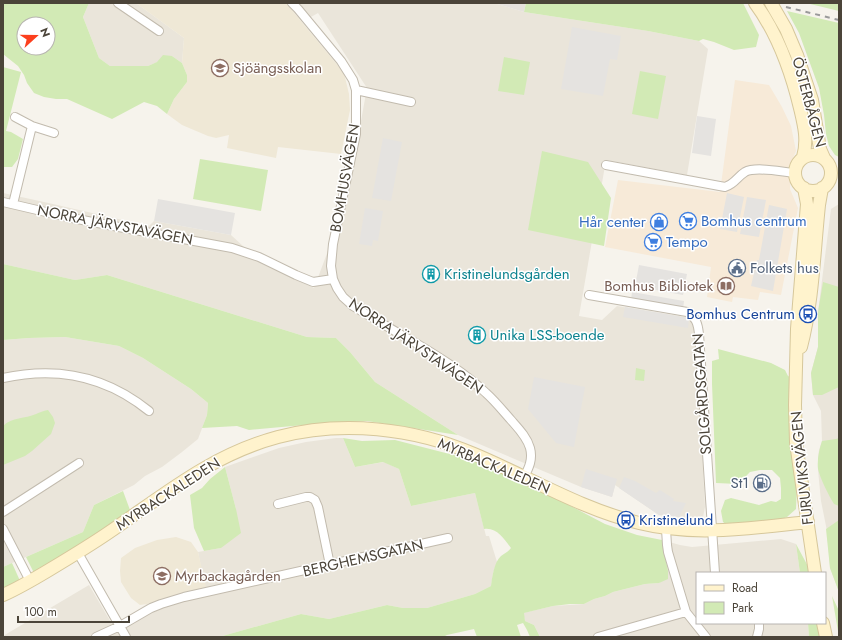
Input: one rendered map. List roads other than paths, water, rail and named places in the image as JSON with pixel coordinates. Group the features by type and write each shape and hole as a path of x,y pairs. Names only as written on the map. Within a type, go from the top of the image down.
{"main road":[{"name":"ÖSTERBÅGEN","path":"755,3 774,36 791,76 805,129 806,143 803,157"},
{"name":"ÖSTERBÅGEN","path":"770,3 786,29 801,67 812,100 819,144 833,168"},
{"path":"812,154 817,155 833,168 828,182 822,188 817,190 804,188 798,182 795,173 797,164 803,157 812,154"},
{"name":"FURUVIKSVÄGEN","path":"804,188 806,204 797,329 795,405 796,442 815,572"},
{"name":"FURUVIKSVÄGEN","path":"796,363 806,328 822,188"},
{"name":"MYRBACKALEDEN","path":"3,595 78,553 172,488 216,461 278,437 311,431 337,429 379,430 423,436 474,454 601,512 639,524 666,529 711,531 733,530 808,522"},
{"path":"823,624 826,637"}],"street":[{"path":"118,3 159,31"},
{"name":"BOMHUSVÄGEN","path":"292,3 341,61 353,80 356,90 356,134 333,244 331,266 333,279"},
{"path":"356,90 411,102"},
{"path":"15,117 32,126 54,133"},
{"path":"13,204 32,126"},
{"path":"606,166 722,186 731,185 740,175 757,169 795,173"},
{"name":"NORRA JÄRVSTAVÄGEN","path":"3,202 108,225 232,248 259,256 313,282 333,279 337,288 353,306 435,355 469,379 494,400 519,429 530,448 530,467 524,477"},
{"name":"SOLGÅRDSGATAN","path":"589,295 687,312 697,322 715,572"},
{"path":"3,378 40,372 83,377 122,392 149,411"},
{"path":"3,512 79,463"},
{"path":"278,504 306,497 310,497 315,500 318,507 330,565"},
{"path":"3,529 30,581"},
{"path":"666,529 666,545 686,612 706,637"},
{"name":"BERGHEMSGATAN","path":"96,637 120,626 151,608 184,597 448,538"},
{"path":"78,553 126,637"},
{"path":"598,637 686,612"},
{"path":"757,637 759,624"}],"railway":[{"path":"786,7 839,20"}],"place":[{"name":"Sjöängsskolan","path":"220,68"},
{"name":"Bomhus centrum","path":"688,221"},
{"name":"Hår center","path":"659,222"},
{"name":"Tempo","path":"653,242"},
{"name":"Folkets hus","path":"737,268"},
{"name":"Kristinelundsgården","path":"431,274"},
{"name":"Bomhus Bibliotek","path":"726,286"},
{"name":"Bomhus Centrum","path":"808,314"},
{"name":"Unika LSS-boende","path":"477,335"},
{"name":"St1","path":"762,483"},
{"name":"Kristinelund","path":"626,520"},
{"name":"Myrbackagården","path":"162,576"}]}
